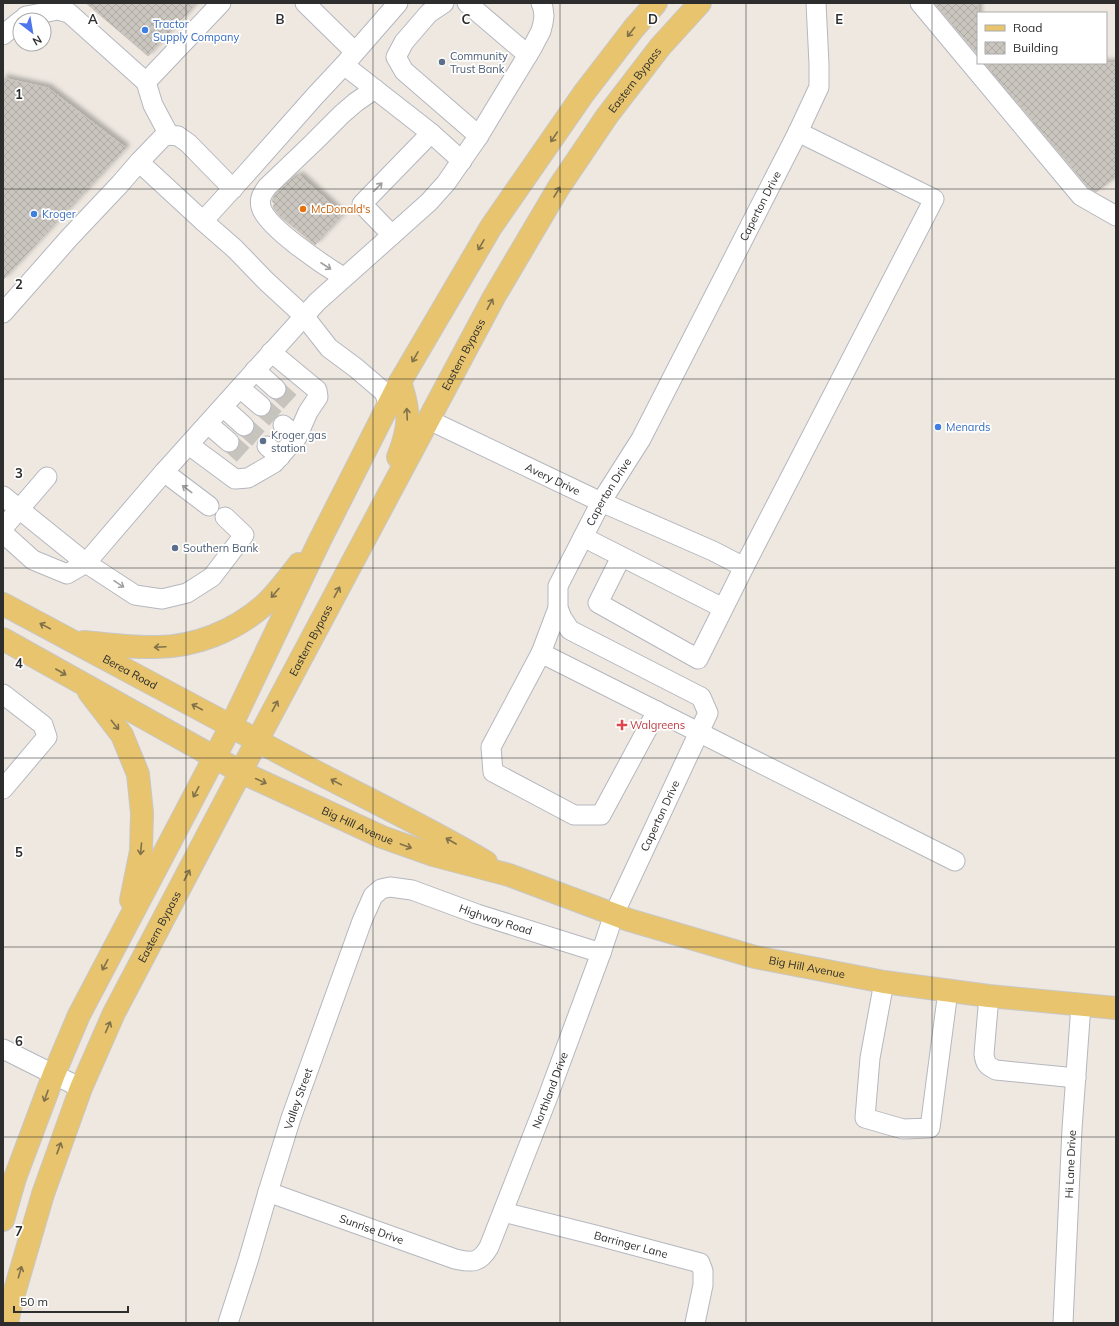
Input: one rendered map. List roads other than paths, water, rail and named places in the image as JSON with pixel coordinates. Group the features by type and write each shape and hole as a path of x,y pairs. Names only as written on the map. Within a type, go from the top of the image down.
{"main road":[{"path":"3,1220 15,1178 54,1074 79,1015 231,726 319,542 400,382 491,227 584,93 634,28 656,3"},
{"name":"Eastern Bypass","path":"7,1323 11,1304 43,1194 81,1088 114,1013 494,297 559,187 607,116 655,54 700,3"},
{"path":"369,530 405,440 407,410 400,382"},
{"path":"73,641 157,647 178,646 199,641 221,632 243,620 264,605 319,542"},
{"name":"Berea Road","path":"3,604 257,741"},
{"path":"3,639 214,757"},
{"path":"82,683 122,734 138,774 142,814 141,851 124,930"},
{"name":"Big Hill Avenue","path":"257,741 443,837 509,876"},
{"name":"Big Hill Avenue","path":"214,757 241,772 382,837 433,855 509,876 614,914 755,957 884,982 989,996 1116,1008"}],"street":[{"path":"146,82 221,3"},
{"path":"305,3 375,89 431,133 462,161"},
{"path":"203,221 350,59 398,3"},
{"path":"444,3 429,13 404,42 396,57 404,71 479,136"},
{"path":"467,3 528,55"},
{"path":"3,533 33,560 68,574 86,562 164,472 304,316 343,277 429,202 446,183 479,136 528,55 543,23 544,16 541,3"},
{"name":"Caperton Drive","path":"614,914 708,713 701,697 570,630 562,618 558,608 558,586 601,502 641,439 798,132 819,87 816,3"},
{"path":"920,3 1081,196 1116,216"},
{"path":"47,12 58,10 69,13 146,82 153,105 169,135"},
{"path":"3,35 12,28"},
{"path":"343,277 309,255 271,222 263,213 261,207 261,195 267,187 314,144 342,114 375,89"},
{"path":"621,557 598,603 698,659 934,199 798,132"},
{"path":"392,235 362,204 431,133"},
{"path":"3,313 70,237 163,138 169,135 178,136 188,143 233,188"},
{"path":"139,162 235,249 266,281 304,316 329,348 356,368 384,392 388,405"},
{"path":"188,445 236,479 248,478 255,465 274,463 273,451 297,437 302,412 318,397 317,390 271,352"},
{"path":"356,368 394,382 400,382"},
{"path":"255,370 276,389"},
{"path":"240,388 261,406"},
{"path":"223,407 244,426"},
{"name":"Avery Drive","path":"429,420 601,502 713,551 744,567"},
{"path":"208,424 228,442"},
{"path":"283,425 297,437"},
{"path":"164,472 209,506"},
{"path":"3,528 47,477"},
{"path":"3,496 86,562 135,595 162,599 187,593 212,577 244,535 226,517"},
{"path":"583,537 723,608"},
{"path":"558,608 541,653 491,747 493,772 574,815 602,815 657,711"},
{"path":"541,653 657,711 699,734 955,861"},
{"path":"3,694 43,725 48,737 3,790"},
{"name":"Highway Road","path":"390,887 412,890 483,916 601,953"},
{"name":"Valley Street","path":"228,1323 291,1118 362,921 373,896 381,889 390,887"},
{"name":"Northland Drive","path":"477,1261 484,1256 489,1247 601,953 614,914"},
{"path":"884,982 870,1058 865,1118 903,1129 930,1128 948,991"},
{"path":"989,996 984,1054 984,1062 988,1067 996,1070 1076,1078"},
{"name":"Hi Lane Drive","path":"1063,1323 1072,1129 1081,1005"},
{"path":"3,1049 81,1088"},
{"name":"Sunrise Drive","path":"268,1192 441,1255 466,1262 477,1261"},
{"name":"Barringer Lane","path":"502,1212 603,1236 700,1263 703,1271 702,1285 695,1323"}],"tunnel":[{"path":"276,389 297,408"},
{"path":"261,406 283,425"},
{"path":"244,426 267,446"},
{"path":"229,442 249,460"}],"place":[{"name":"Tractor Supply Company","path":"145,30"},
{"name":"Community Trust Bank","path":"442,62"},
{"name":"McDonald's","path":"303,209"},
{"name":"Kroger","path":"34,214"},
{"name":"Menards","path":"938,427"},
{"name":"Kroger gas station","path":"263,441"},
{"name":"Southern Bank","path":"175,548"},
{"name":"Walgreens","path":"622,725"}]}
